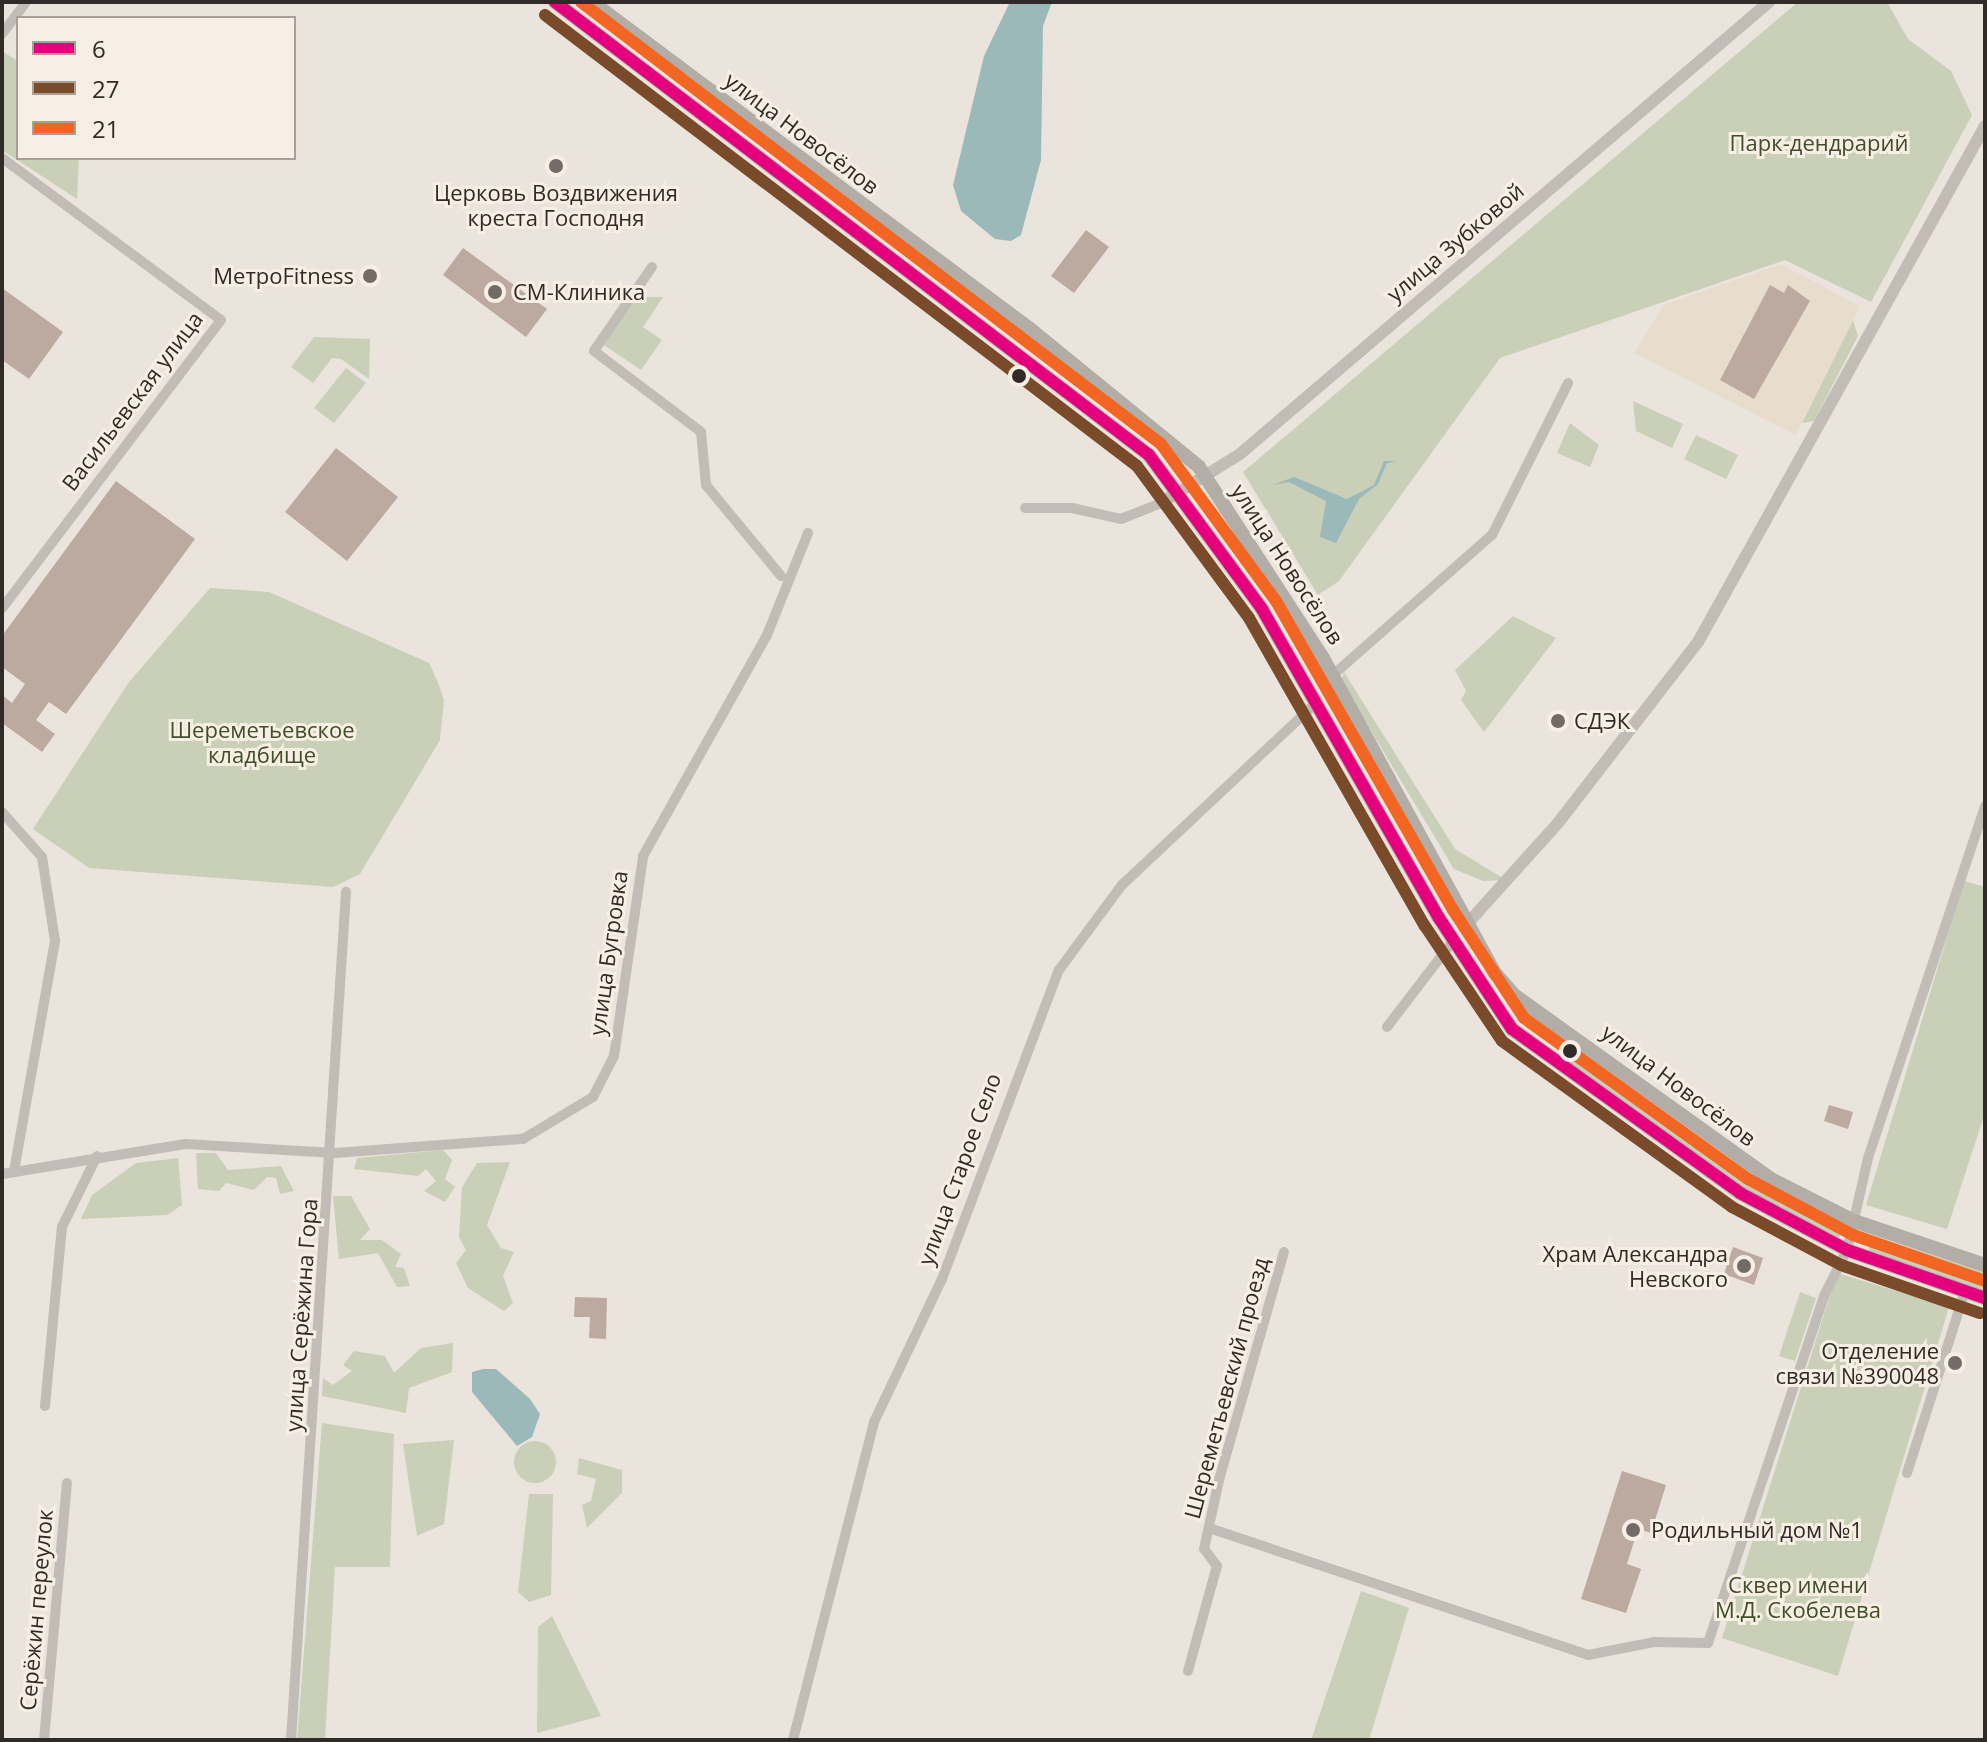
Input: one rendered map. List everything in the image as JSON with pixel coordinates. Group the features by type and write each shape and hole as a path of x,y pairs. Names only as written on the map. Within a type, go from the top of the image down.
{"main road":[{"name":"улица Новосёлов","path":"555,2 1137,446 1181,491 1318,701 1453,941 1499,1013 1546,1057 1740,1193 1847,1250 1985,1298"},
{"name":"улица Новосёлов","path":"592,2 1030,329 1205,477 1333,675 1468,923 1514,995 1726,1150 1854,1221 1985,1265"}],"street":[{"path":"2,34 26,2"},
{"name":"улица Зубковой","path":"1161,503 1205,477 1769,2"},
{"path":"1468,923 1558,823 1698,642 1985,126"},
{"name":"Васильевская улица","path":"2,158 221,320 2,608"},
{"path":"652,267 594,351 701,432 706,485 781,576"},
{"path":"1333,675 1492,535 1568,383"},
{"path":"1025,508 1072,508 1121,519 1161,503"},
{"name":"улица Бугровка","path":"2,1174 97,1156 186,1144 335,1153 523,1139 593,1097 614,1056 643,856 767,635 808,533"},
{"name":"улица Старое Село","path":"793,1740 874,1422 942,1279 1059,970 1122,885 1318,701"},
{"path":"1209,1528 1588,1655 1654,1642 1708,1643 1824,1296 1847,1250 1985,806"},
{"path":"2,812 42,857 55,941 14,1172"},
{"name":"улица Серёжина Гора","path":"291,1740 335,1153 346,892"},
{"path":"1387,1027 1453,941"},
{"path":"45,1406 62,1227 97,1156"},
{"name":"Шереметьевский проезд","path":"1188,1671 1217,1566 1204,1549 1284,1252"},
{"path":"1907,1473 1965,1291"},
{"name":"Серёжин переулок","path":"44,1740 67,1483"}],"green space":[{"name":"Парк-дендрарий","path":"1798,2 1887,2 1908,39 1951,71 1972,115 1871,302 1785,260 1500,358 1339,581 1318,595 1243,472"},
{"path":"2,51 16,60 16,159 2,150"},
{"path":"17,160 79,160 77,199"},
{"path":"637,297 663,297 643,327 662,340 641,370 604,345"},
{"path":"1853,320 1858,336 1814,421 1802,423"},
{"path":"314,337 370,339 369,379 341,359 332,358 313,383 291,367"},
{"path":"346,368 366,383 334,423 314,408"},
{"path":"1633,401 1683,424 1672,448 1636,431"},
{"path":"1570,423 1599,445 1590,467 1557,453"},
{"path":"1696,435 1738,455 1726,479 1684,459"},
{"name":"Шереметьевское кладбище","path":"210,588 269,592 429,663 437,680 444,700 440,740 360,874 333,887 89,868 33,829 129,682"},
{"path":"1513,616 1556,638 1484,732 1461,700 1466,691 1455,670"},
{"path":"1344,672 1455,849 1506,880 1483,881 1454,869 1341,681"},
{"path":"1964,881 1985,887 1985,1113 1947,1229 1866,1205"},
{"path":"1569,1041 1721,1154 1843,1222 1844,1233 1836,1239 1756,1196 1562,1057"},
{"path":"443,1150 452,1160 445,1179 455,1187 445,1202 424,1191 436,1181 426,1169 418,1176 354,1169 357,1158"},
{"path":"196,1153 216,1153 228,1170 281,1166 294,1191 280,1194 276,1178 267,1177 254,1190 226,1183 219,1191 198,1189"},
{"path":"178,1158 182,1205 167,1215 81,1219 92,1195 136,1163"},
{"path":"510,1162 487,1225 501,1248 514,1252 503,1276 513,1303 504,1311 468,1288 456,1263 466,1250 459,1237 462,1187 477,1163"},
{"path":"333,1196 351,1196 370,1229 360,1240 382,1240 401,1254 395,1267 404,1268 410,1286 397,1287 378,1253 339,1259"},
{"path":"1876,1237 1985,1272 1985,1293 1870,1254 1868,1243"},
{"name":"Сквер имени М.Д. Скобелева","path":"1837,1273 1949,1307 1838,1676 1722,1638"},
{"path":"1800,1292 1816,1298 1795,1361 1779,1356"},
{"path":"453,1343 452,1372 409,1388 406,1413 322,1396 323,1378 333,1385 352,1371 343,1365 354,1351 385,1356 394,1373 421,1348"},
{"path":"322,1423 394,1434 390,1567 335,1567 325,1740 297,1740"},
{"path":"454,1440 444,1524 417,1536 403,1444"},
{"path":"535,1441 550,1447 556,1462 550,1477 535,1483 520,1477 514,1462 520,1447"},
{"path":"579,1458 622,1470 622,1493 587,1528 582,1505 591,1501 596,1479 577,1474"},
{"path":"529,1494 553,1494 551,1595 529,1602 518,1592"},
{"path":"1361,1591 1409,1608 1369,1740 1311,1740"},
{"path":"552,1616 601,1716 537,1733 538,1627"}],"shaded area":[{"path":"1781,264 1860,306 1796,435 1634,353 1664,305"}],"water":[{"path":"1010,2 1052,2 1043,26 1041,160 1021,235 1011,241 995,239 961,211 953,185 984,56"},
{"path":"1384,461 1396,461 1387,463 1378,484 1359,499 1336,543 1320,537 1326,501 1289,482 1273,485 1294,477 1347,499 1374,485"},
{"path":"496,1369 530,1399 540,1414 532,1437 517,1446 472,1392 472,1372"}],"building":[{"path":"1086,230 1109,247 1074,293 1051,276"},
{"name":"СМ-Клиника","path":"463,248 547,309 526,337 443,275"},
{"path":"1770,285 1784,293 1788,285 1810,301 1754,399 1720,380"},
{"path":"2,288 63,332 29,379 2,360"},
{"path":"336,448 398,497 347,561 285,512"},
{"path":"116,481 195,539 66,714 49,702 36,720 55,734 42,752 2,723 2,695 12,703 25,684 2,667 2,636"},
{"path":"1829,1105 1853,1112 1848,1129 1824,1121"},
{"name":"Храм Александра Невского","path":"1733,1247 1763,1258 1754,1285 1724,1274"},
{"path":"575,1297 607,1298 606,1339 589,1338 590,1317 574,1317"},
{"name":"Родильный дом №1","path":"1622,1471 1666,1485 1651,1533 1638,1529 1627,1564 1641,1569 1626,1613 1581,1599"}],"transit line":[{"name":"6","path":"555,2 1149,455 1262,609 1439,918 1512,1029 1740,1193 1847,1250 1985,1298"},
{"name":"21","path":"581,2 1161,444 1276,601 1453,910 1524,1018 1748,1179 1853,1235 1985,1281"},
{"name":"27","path":"545,15 1137,466 1249,618 1425,926 1502,1041 1732,1207 1841,1265 1980,1313"}],"place":[{"name":"Церковь Воздвижения креста Господня","path":"556,166"},
{"name":"МетроFitness","path":"370,276"},
{"name":"СМ-Клиника","path":"495,292"},
{"name":"СДЭК","path":"1558,721"},
{"name":"Храм Александра Невского","path":"1744,1266"},
{"name":"Отделение связи №390048","path":"1955,1363"},
{"name":"Родильный дом №1","path":"1633,1530"}]}
